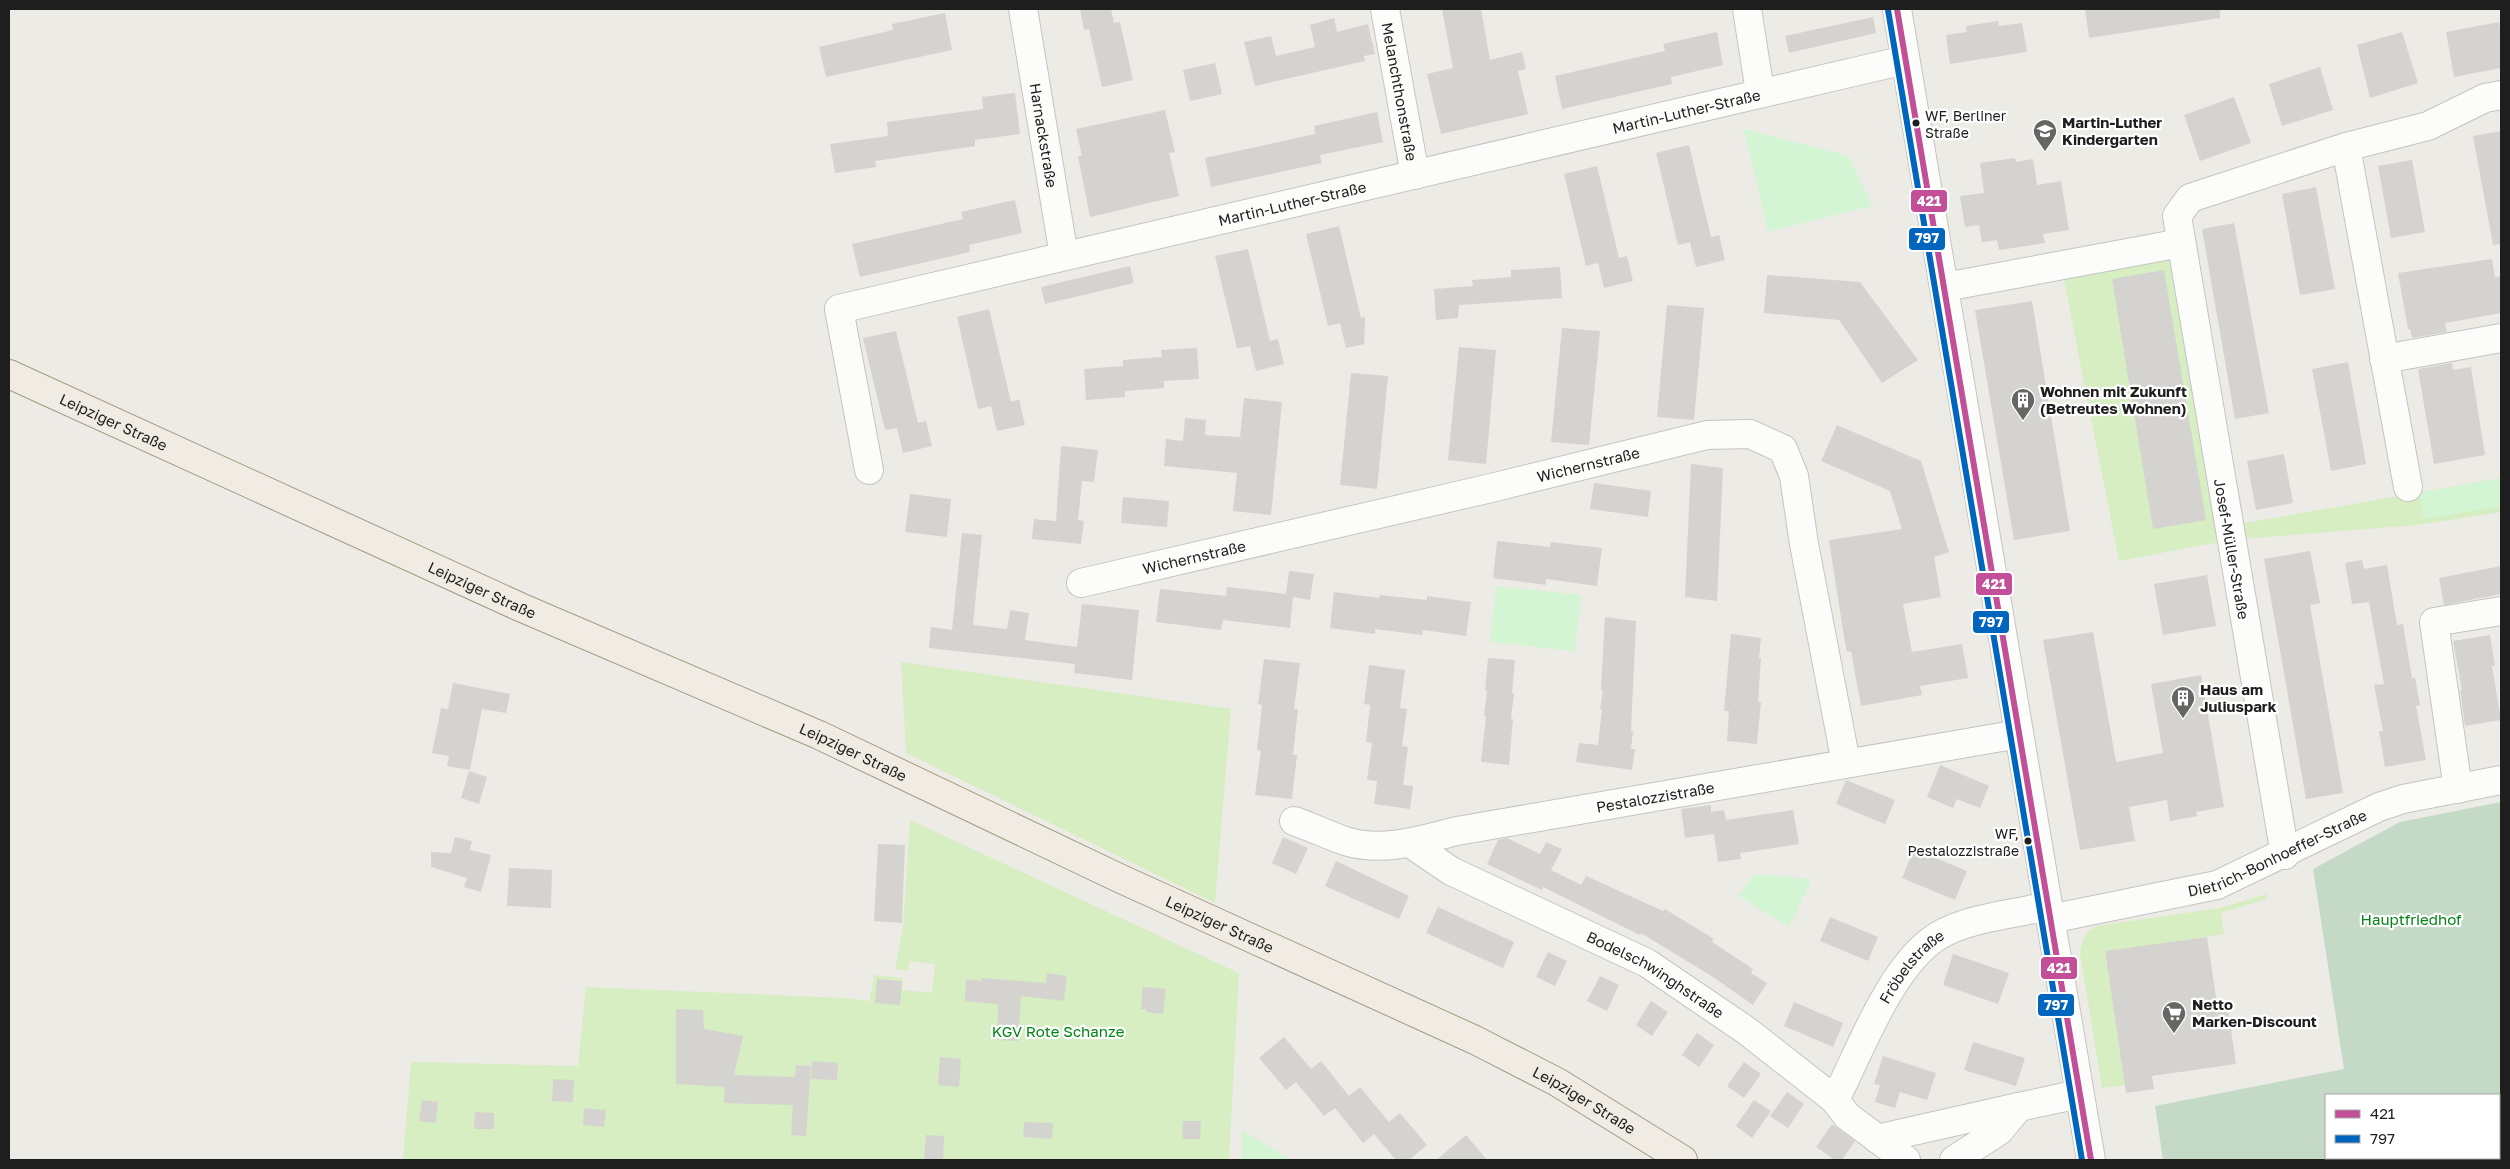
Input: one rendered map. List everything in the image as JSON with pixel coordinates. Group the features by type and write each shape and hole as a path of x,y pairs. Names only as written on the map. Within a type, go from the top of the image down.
{"main road":[{"name":"Leipziger Straße","path":"9,374 520,607 820,735 1119,878 1475,1040 1557,1082 1683,1160"}],"street":[{"name":"Melanchthonstraße","path":"1385,9 1415,174"},
{"path":"1747,9 1760,92"},
{"path":"1897,9 2091,1160"},
{"name":"Harnackstraße","path":"1020,10 1064,256"},
{"name":"Martin-Luther-Straße","path":"869,470 839,309 1760,92 1906,60"},
{"name":"Josef-Müller-Straße","path":"2284,854 2177,216 2190,198 2346,147 2428,126 2485,98 2501,95"},
{"path":"2346,147 2408,488"},
{"path":"1945,287 2181,243"},
{"path":"2384,359 2501,338"},
{"name":"Wichernstraße","path":"1081,583 1482,490 1707,435 1750,434 1783,449 1794,476 1804,544 1846,763"},
{"path":"2458,789 2434,622 2501,611"},
{"name":"Pestalozzistraße","path":"1294,821 1347,842 1380,846 1410,843 1457,831 2019,734"},
{"name":"Dietrich-Bonhoeffer-Straße","path":"2049,913 2217,885 2379,808 2403,799 2501,780"},
{"name":"Bodelschwinghstraße","path":"1410,843 1451,871 1647,963 1747,1031 1835,1100 1847,1116 1906,1160"},
{"name":"Fröbelstraße","path":"1835,1100 1891,986 1915,956 1938,936 1963,925 2049,913"},
{"path":"1876,1139 2079,1094"},
{"path":"1954,1160 1999,1131 2019,1107"}],"green space":[{"path":"1744,129 1849,156 1872,206 1768,232"},
{"path":"2181,243 2228,526 2501,478 2501,512 2417,525 2230,540 2119,561 2061,265"},
{"path":"2501,478 2501,506 2424,519 2418,493"},
{"path":"1496,586 1581,595 1575,651 1490,642"},
{"path":"901,662 1231,709 1215,903 906,753"},
{"name":"Hauptfriedhof","path":"2501,802 2501,1160 2163,1160 2155,1106 2344,1069 2313,869 2400,822"},
{"name":"KGV Rote Schanze","path":"910,820 1239,973 1229,1160 403,1160 411,1062 578,1066 586,987 846,998 870,1001 874,975 903,978 902,990 932,993 935,964 909,961 908,971 895,969 903,927"},
{"path":"1753,874 1812,879 1789,927 1739,896"},
{"path":"2266,894 2267,899 2221,913 2224,934 2105,952 2125,1085 2102,1088 2080,953 2087,934 2096,926 2220,908"},
{"path":"1242,1130 1291,1160 1241,1160"}],"building":[{"path":"1080,9 1111,9 1114,23 1120,22 1133,80 1102,87 1089,29 1084,30"},
{"path":"1442,9 1481,9 1490,60 1522,52 1526,69 1518,71 1528,114 1441,134 1427,74 1453,68"},
{"path":"2085,9 2220,9 2220,18 2089,38"},
{"path":"945,13 952,50 826,77 819,47 893,30 892,24"},
{"path":"1873,17 1876,33 1789,53 1785,36"},
{"path":"1334,18 1337,32 1368,24 1375,54 1364,56 1365,61 1255,86 1244,42 1271,36 1276,56 1315,47 1310,25"},
{"path":"1998,21 1999,26 2022,23 2027,52 1950,64 1946,35 1967,32 1966,26"},
{"path":"2499,22 2501,68 2454,77 2446,32"},
{"path":"1717,32 1723,65 1671,77 1672,84 1562,109 1555,76 1665,51 1663,44"},
{"path":"2402,32 2418,83 2370,98 2357,45"},
{"path":"1215,63 1222,94 1190,101 1183,70"},
{"path":"2320,67 2333,110 2282,126 2269,84"},
{"path":"1015,93 1020,134 975,140 975,146 875,161 876,167 835,173 830,144 888,136 887,122 983,109 982,97"},
{"path":"2234,97 2251,143 2200,161 2184,115"},
{"path":"1165,110 1175,152 1169,153 1179,196 1090,217 1078,156 1082,156 1076,129"},
{"path":"1377,112 1383,142 1320,155 1322,163 1211,187 1205,158 1315,134 1314,126"},
{"path":"2501,131 2501,244 2493,245 2473,136"},
{"path":"1689,145 1711,237 1719,235 1725,260 1696,267 1690,242 1678,245 1656,153"},
{"path":"2015,158 2016,162 2033,159 2037,185 2061,181 2069,230 2043,234 2045,243 1999,250 1997,240 1982,242 1979,225 1965,227 1960,196 1984,193 1980,163"},
{"path":"2412,160 2425,232 2391,238 2378,166"},
{"path":"1597,166 1619,258 1627,256 1633,281 1604,288 1598,263 1586,266 1564,174"},
{"path":"2316,187 2335,289 2300,295 2282,194"},
{"path":"1015,200 1022,233 969,245 970,252 860,277 852,244 963,219 961,212"},
{"path":"2234,223 2269,413 2235,419 2202,229"},
{"path":"1339,226 1361,318 1365,317 1364,344 1346,348 1340,323 1328,326 1306,234"},
{"path":"1248,249 1270,341 1278,339 1284,364 1256,371 1250,346 1237,348 1215,256"},
{"path":"2492,259 2495,277 2501,276 2501,313 2445,323 2447,332 2412,338 2410,329 2408,329 2398,273"},
{"path":"1130,266 1134,283 1045,304 1041,287"},
{"path":"1560,267 1562,298 1459,305 1458,318 1436,320 1434,289 1473,286 1472,280 1511,277 1511,270"},
{"path":"2164,270 2206,520 2153,529 2112,279"},
{"path":"1767,275 1860,282 1918,360 1882,383 1839,320 1764,313"},
{"name":"Wohnen mit Zukunft (Betreutes Wohnen)","path":"2032,301 2070,531 2014,540 1975,310"},
{"path":"1667,305 1704,308 1694,420 1657,417"},
{"path":"989,309 1011,402 1019,399 1025,425 997,431 991,406 978,409 957,317"},
{"path":"1562,328 1600,331 1589,445 1551,442"},
{"path":"896,331 918,423 926,421 932,446 903,453 897,428 885,430 863,338"},
{"path":"1459,347 1496,350 1486,464 1448,460"},
{"path":"1197,348 1199,379 1164,381 1164,388 1125,391 1125,397 1086,400 1084,369 1123,366 1123,360 1162,357 1161,350"},
{"path":"2348,362 2366,464 2331,471 2312,369"},
{"path":"2452,363 2453,370 2471,367 2485,455 2434,464 2418,369"},
{"path":"1351,373 1388,376 1377,489 1340,485"},
{"path":"1244,398 1282,402 1271,515 1233,511 1237,473 1164,466 1166,439 1183,441 1185,418 1206,420 1205,435 1240,437"},
{"path":"1837,425 1921,461 1949,552 1934,557 1941,597 1903,604 1912,652 1962,644 1968,678 1920,686 1922,695 1861,706 1851,651 1847,652 1844,637 1829,540 1902,529 1890,491 1821,461"},
{"path":"1061,446 1098,450 1094,482 1082,481 1078,520 1084,521 1081,544 1032,539 1034,519 1056,521"},
{"path":"2284,454 2293,503 2256,510 2247,461"},
{"path":"1691,464 1723,468 1717,601 1685,597"},
{"path":"1594,483 1651,491 1648,517 1590,509"},
{"path":"910,494 951,499 947,537 905,532"},
{"path":"1123,497 1169,501 1167,527 1121,523"},
{"path":"962,533 982,535 973,625 1007,629 1010,610 1029,613 1025,640 1077,647 1082,604 1139,610 1132,680 1074,673 1075,664 929,648 931,627 952,630"},
{"path":"1497,541 1550,547 1551,542 1602,548 1597,586 1546,579 1546,585 1493,578"},
{"path":"2310,551 2320,603 2310,605 2343,793 2306,799 2264,559"},
{"path":"2362,560 2364,569 2387,565 2397,625 2403,624 2412,678 2415,678 2420,705 2416,706 2426,760 2385,767 2379,731 2383,731 2374,685 2384,684 2369,602 2352,604 2345,563"},
{"path":"2501,566 2501,594 2444,605 2439,578"},
{"path":"1289,571 1314,574 1310,600 1293,597 1290,628 1223,620 1221,630 1156,622 1160,589 1226,596 1227,587 1286,594"},
{"path":"2207,575 2216,626 2163,635 2154,584"},
{"path":"1334,592 1379,598 1380,595 1427,600 1427,596 1471,602 1466,636 1423,630 1422,635 1375,629 1375,634 1330,628"},
{"path":"1605,617 1636,621 1631,731 1633,731 1631,749 1635,749 1632,770 1576,762 1579,743 1598,745 1603,691 1601,690"},
{"name":"Haus am Juliuspark","path":"2093,632 2116,762 2163,753 2151,684 2201,675 2224,807 2196,812 2197,816 2170,821 2167,800 2129,807 2135,841 2080,850 2043,640"},
{"path":"1731,634 1761,638 1758,702 1761,702 1757,744 1727,741 1729,711 1724,711"},
{"path":"2490,635 2495,666 2492,666 2501,720 2465,726 2460,690 2462,690 2453,641"},
{"path":"1488,658 1515,660 1509,765 1481,762 1486,716 1484,716"},
{"path":"1264,659 1300,663 1294,709 1298,709 1293,755 1297,755 1292,799 1255,795 1261,751 1257,750 1262,705 1258,704"},
{"path":"1369,665 1405,670 1400,708 1407,709 1402,746 1408,747 1403,785 1413,786 1410,809 1374,804 1377,781 1367,780 1372,743 1366,742 1370,705 1364,704"},
{"path":"453,683 510,694 506,713 482,709 470,770 447,766 449,756 432,753 441,708 448,709"},
{"path":"1940,765 1989,786 1980,808 1957,799 1953,808 1927,797"},
{"path":"469,771 487,777 479,804 461,798"},
{"path":"1846,780 1895,800 1885,824 1836,804"},
{"path":"1711,805 1711,812 1724,810 1726,820 1793,810 1799,844 1740,853 1741,859 1718,862 1714,834 1685,838 1681,809"},
{"path":"455,837 472,841 470,850 491,855 481,892 464,887 467,878 431,867 431,852 451,853"},
{"path":"1283,837 1308,848 1296,874 1272,863"},
{"path":"1507,838 1540,854 1546,842 1562,849 1551,870 1581,885 1586,876 1663,911 1665,909 1714,939 1712,942 1753,969 1751,973 1767,983 1753,1005 1713,977 1641,933 1640,935 1543,887 1542,890 1487,864 1498,840"},
{"path":"878,844 905,845 902,923 874,921"},
{"path":"1914,849 1967,871 1955,900 1902,878"},
{"path":"1336,861 1409,896 1399,919 1325,886"},
{"path":"509,868 552,870 551,908 507,906"},
{"path":"1438,907 1514,942 1503,968 1426,933"},
{"path":"1830,917 1878,937 1868,961 1820,941"},
{"name":"Netto Marken-Discount","path":"2207,937 2217,1004 2227,1002 2236,1064 2152,1076 2154,1089 2126,1093 2105,951"},
{"path":"1548,952 1567,961 1555,986 1536,977"},
{"path":"1953,954 2009,973 1998,1004 1943,985"},
{"path":"1047,973 1067,976 1064,1001 1021,996 1018,1041 997,1040 998,1004 965,1001 966,979 981,981 981,978 1046,983"},
{"path":"1600,976 1619,985 1607,1011 1587,1001"},
{"path":"877,979 902,981 900,1005 875,1003"},
{"path":"1143,987 1166,989 1163,1014 1146,1012 1146,1009 1141,1009"},
{"path":"1651,1001 1668,1012 1652,1036 1636,1025"},
{"path":"1794,1002 1843,1023 1833,1047 1784,1026"},
{"path":"676,1009 703,1010 704,1029 743,1036 734,1075 795,1077 796,1065 811,1066 806,1136 791,1135 793,1105 724,1103 725,1087 676,1084"},
{"path":"1697,1033 1714,1045 1699,1067 1682,1055"},
{"path":"1284,1037 1311,1069 1321,1061 1349,1096 1360,1087 1389,1122 1400,1113 1427,1145 1409,1160 1396,1160 1374,1134 1363,1143 1335,1108 1324,1116 1296,1082 1286,1090 1259,1058"},
{"path":"1973,1042 2025,1058 2016,1086 1964,1070"},
{"path":"1883,1056 1936,1073 1927,1100 1900,1092 1895,1108 1875,1102 1880,1085 1874,1084"},
{"path":"940,1057 961,1059 959,1087 938,1085"},
{"path":"812,1061 838,1063 837,1080 811,1079"},
{"path":"1744,1062 1761,1074 1744,1098 1727,1086"},
{"path":"553,1079 574,1080 573,1102 552,1101"},
{"path":"1787,1092 1804,1104 1788,1128 1770,1116"},
{"path":"422,1100 438,1102 436,1123 419,1121"},
{"path":"1754,1100 1771,1111 1752,1138 1736,1126"},
{"path":"584,1108 606,1110 604,1127 583,1125"},
{"path":"475,1112 494,1113 494,1129 474,1129"},
{"path":"1183,1121 1201,1121 1200,1139 1182,1139"},
{"path":"1024,1122 1053,1123 1052,1139 1023,1137"},
{"path":"1832,1124 1855,1141 1842,1160 1835,1160 1816,1147"},
{"path":"926,1135 944,1136 943,1160 924,1159"},
{"path":"1466,1135 1487,1160 1436,1160"}],"transit line":[{"name":"421","path":"1897,9 2091,1160"},
{"name":"797","path":"1888,10 2082,1160"}],"place":[{"name":"WF, Berliner Straße","path":"1916,123"},
{"name":"Martin-Luther Kindergarten","path":"2045,152"},
{"name":"Wohnen mit Zukunft (Betreutes Wohnen)","path":"2023,421"},
{"name":"Haus am Juliuspark","path":"2183,719"},
{"name":"WF, Pestalozzistraße","path":"2028,841"},
{"name":"Netto Marken-Discount","path":"2174,1034"}]}
